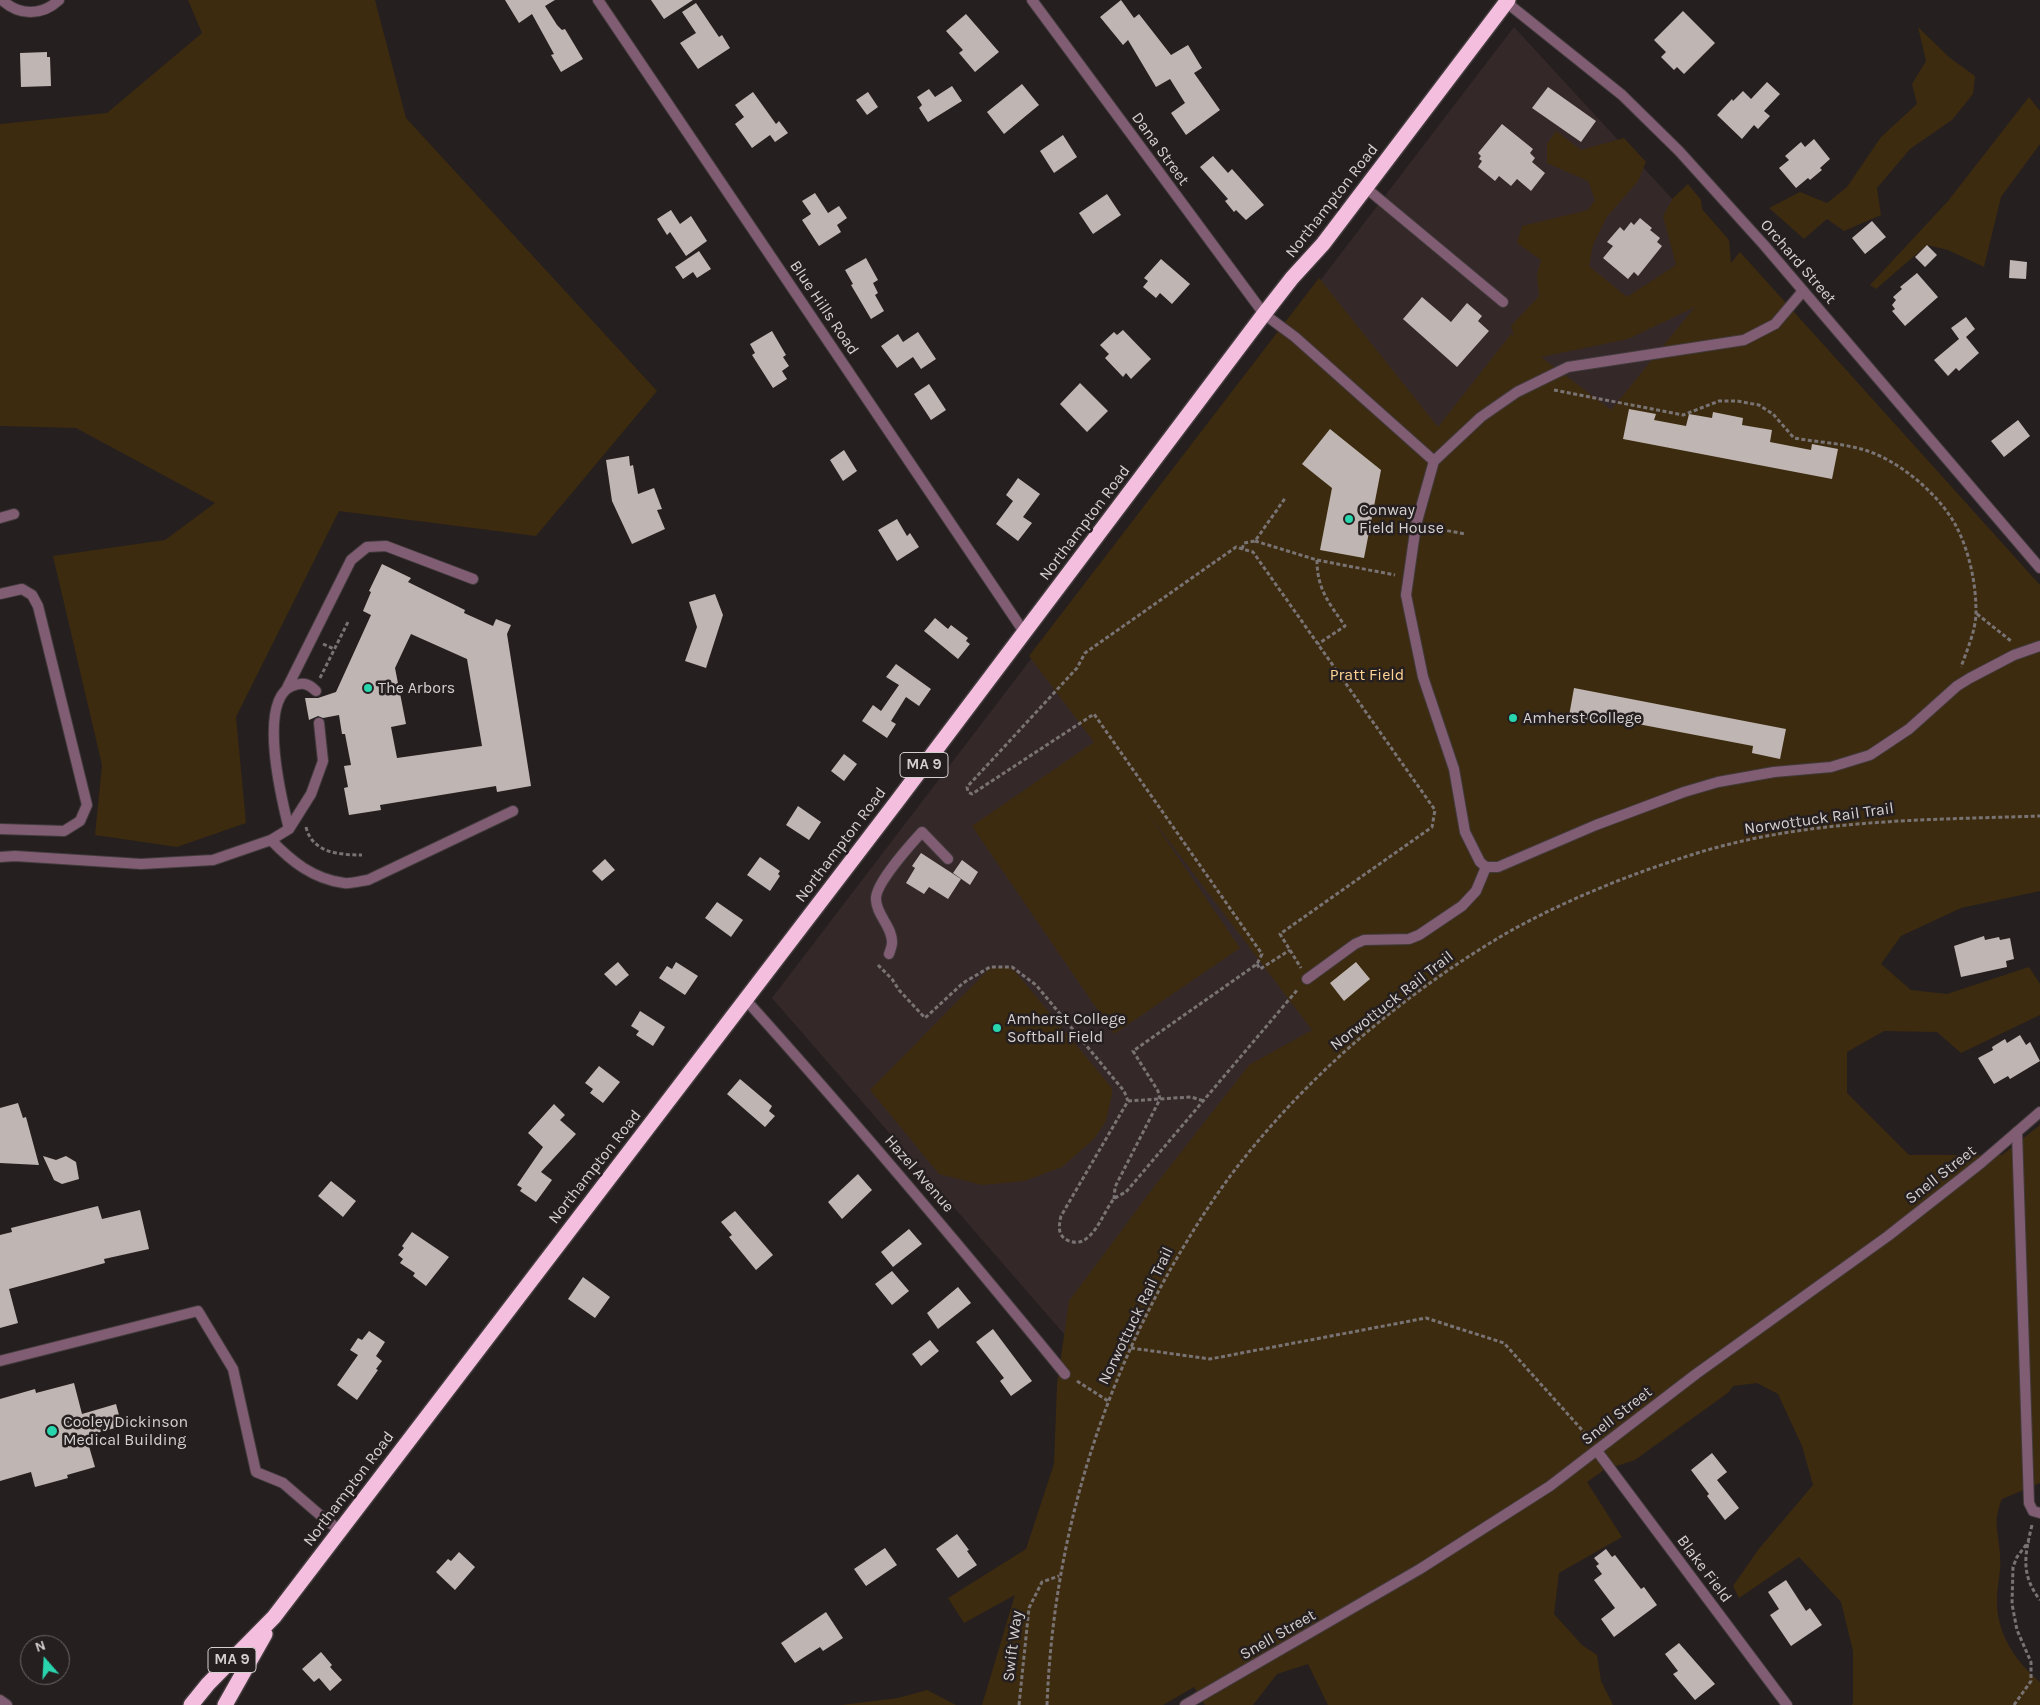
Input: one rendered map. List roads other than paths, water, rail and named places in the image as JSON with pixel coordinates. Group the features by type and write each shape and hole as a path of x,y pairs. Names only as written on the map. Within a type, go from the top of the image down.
{"highway":[{"name":"Northampton Road","path":"191,1705 208,1684 274,1617 1264,314 1292,278 1323,244 1507,1"},
{"name":"Northampton Road","path":"225,1705 274,1617"}],"street":[{"path":"2,0 15,9 27,12 47,9 59,0"},
{"name":"Blue Hills Road","path":"598,0 1024,632"},
{"name":"Dana Street","path":"1032,0 1264,314 1295,338 1434,461"},
{"name":"Orchard Street","path":"1507,1 1598,75 1644,116 1724,200 2040,568"},
{"path":"1366,188 1503,302"},
{"path":"1803,291 1775,324 1744,340 1568,367 1517,392 1481,417 1434,461 1416,525 1406,595 1423,677 1454,769 1465,832 1480,862 1486,867 1498,867 1596,825 1684,792 1718,782 1774,772 1831,767 1870,755 1909,729 1957,686 1979,672 2024,651 2040,646"},
{"path":"0,518 14,514"},
{"path":"289,829 277,776 273,732 278,704 351,560 368,547 386,546 473,579"},
{"path":"0,594 22,589 32,594 38,606 87,805 80,821 64,831 0,829"},
{"path":"287,688 300,683 316,687"},
{"path":"0,857 15,856 140,864 214,860 271,840 289,829 312,794 323,761 319,722"},
{"path":"271,840 292,862 321,877 345,883 368,880 513,812"},
{"path":"889,954 892,943 890,932 878,908 875,897 882,883 922,832 948,859"},
{"path":"1307,979 1355,944 1364,940 1409,939 1419,935 1462,906 1476,890 1486,867"},
{"name":"Hazel Avenue","path":"745,999 934,1214 1065,1374"},
{"name":"Snell Street","path":"1185,1705 1324,1626 1449,1551 1550,1486 1696,1374 1888,1236 1981,1163 2040,1112"},
{"path":"2016,1132 2029,1503 2033,1511 2038,1513"},
{"path":"0,1361 198,1311 233,1369 256,1472 284,1483 340,1530"},
{"name":"Blake Field","path":"1598,1450 1787,1705"},
{"path":"0,1700 7,1705"}],"place":[{"name":"Conway Field House","path":"1349,519"},
{"name":"The Arbors","path":"368,688"},
{"name":"Amherst College","path":"1513,718"},
{"name":"Amherst College Softball Field","path":"997,1028"},
{"name":"Cooley Dickinson Medical Building","path":"52,1431"}],"park label":[{"name":"Pratt Field","path":"1367,675"}]}
